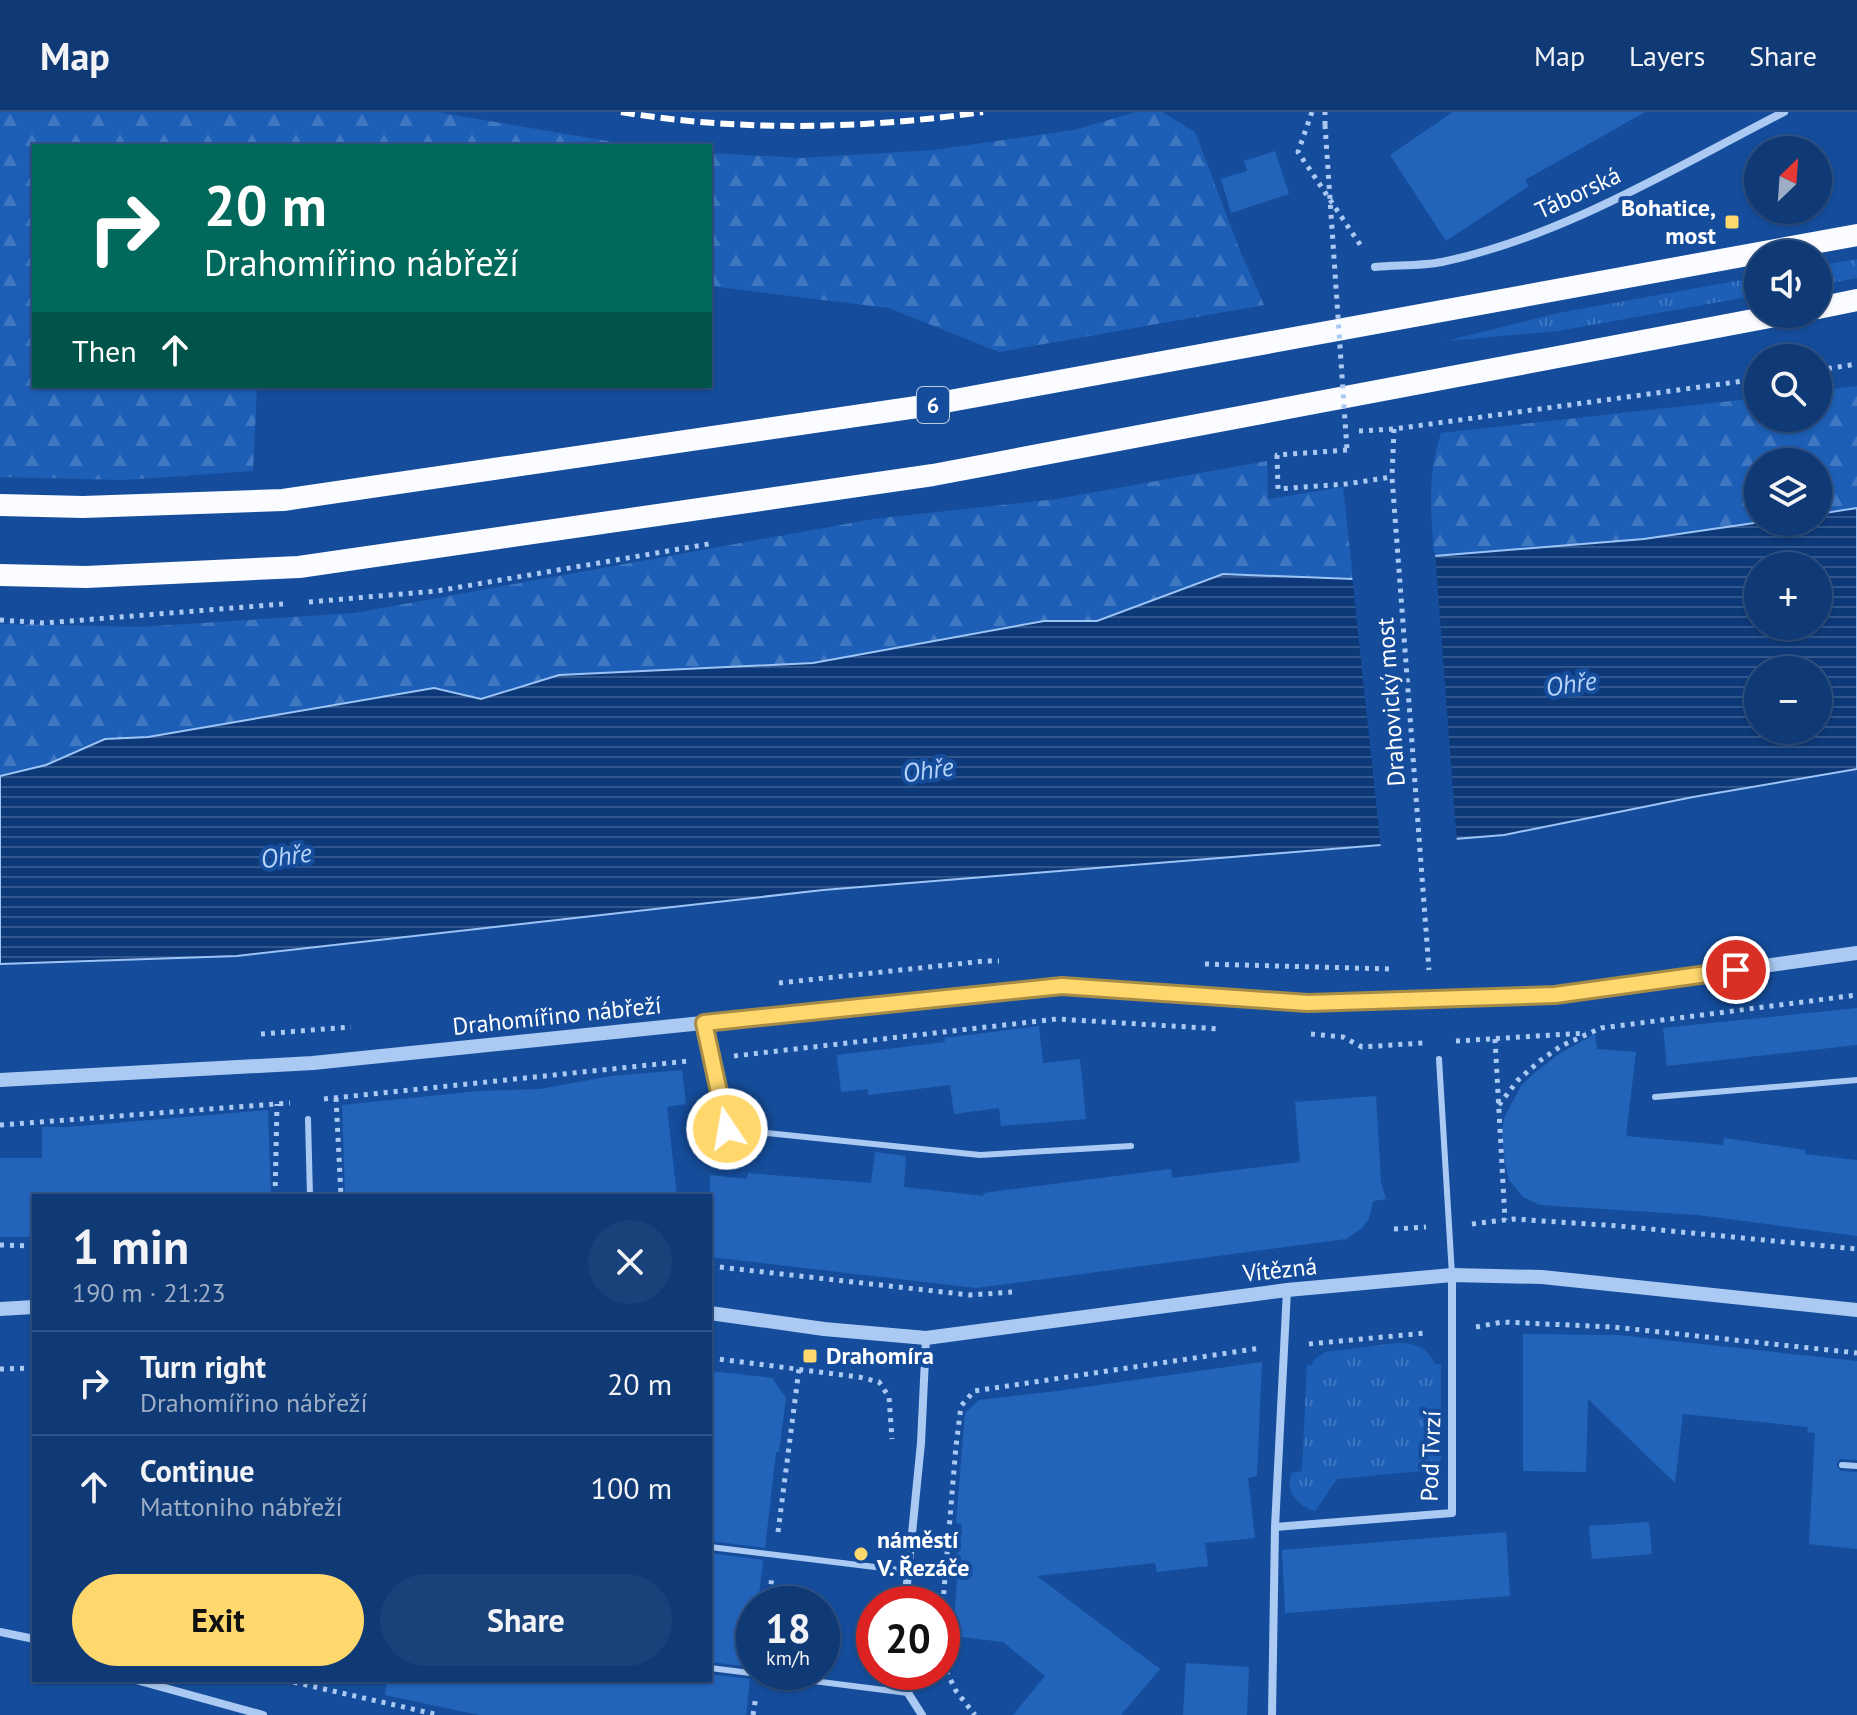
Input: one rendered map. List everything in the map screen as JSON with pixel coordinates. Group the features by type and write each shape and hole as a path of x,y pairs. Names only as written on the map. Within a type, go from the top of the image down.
{"highway":[{"name":"6","path":"0,505 83,507 283,500 917,407 1857,235"},
{"path":"1832,305 1857,300"},
{"path":"0,575 86,577 299,567 902,480 1744,322"}],"street":[{"name":"Táborská","path":"1375,267 1440,262 1538,234 1619,197 1784,112"},
{"name":"Drahomířino nábřeží","path":"0,1080 313,1063 1062,986 1308,1003 1555,995 1857,953"},
{"name":"Vítězná","path":"712,1313 824,1329 926,1338 1287,1290 1452,1275 1542,1277 1857,1310"},
{"name":"Pod Tvrzí","path":"1275,1527 1452,1513 1452,1275"},
{"path":"1272,1715 1275,1527 1287,1290"},
{"path":"0,1309 32,1307"},
{"path":"907,1586 921,1443 926,1338"},
{"path":"0,1632 32,1639"},
{"path":"142,1682 263,1715"},
{"path":"907,1690 922,1715"}],"lane":[{"path":"704,1023 727,1129 980,1155 1131,1146"},
{"path":"1439,1059 1452,1275"},
{"path":"1655,1097 1857,1080"},
{"path":"308,1119 310,1194"},
{"path":"1842,1465 1857,1466"},
{"path":"712,1547 908,1571"},
{"path":"712,1668 908,1693"}],"path":[{"path":"1312,112 1298,152 1375,267"},
{"path":"1325,112 1347,450 1277,455 1278,489 1392,477"},
{"path":"1832,368 1857,364"},
{"name":"Drahovický most","path":"1394,429 1392,477 1430,970 1415,970"},
{"path":"1308,966 1400,969"},
{"path":"1499,1105 1518,1080 1541,1060 1561,1046 1601,1028 1857,995"},
{"path":"321,1100 1057,1019 1231,1030"},
{"path":"1495,1039 1505,1220"},
{"path":"336,1098 341,1194"},
{"path":"0,1125 291,1103"},
{"path":"275,1194 277,1104"},
{"path":"1394,1229 1505,1220 1619,1226 1857,1249"},
{"path":"0,1245 32,1246"},
{"path":"712,1266 970,1295 1012,1292"},
{"path":"1284,1346 1453,1331 1502,1322 1613,1327 1857,1353"},
{"path":"944,1586 961,1406 974,1391 1264,1348 1269,1355"},
{"path":"712,1358 879,1382 889,1397 892,1439"},
{"path":"0,1369 32,1368"},
{"path":"771,1586 799,1369"},
{"path":"293,1682 439,1715"},
{"path":"956,1690 975,1715"}],"green space":[{"path":"0,112 436,112 625,144 32,144 32,388 257,388 253,471 123,480 0,477"},
{"path":"1136,112 1162,112 1195,132 1264,305 999,352 889,308 712,286 712,153 803,158 934,150 1074,130"},
{"path":"1857,259 1857,278 1832,282 1832,263"},
{"path":"1744,280 1744,298 1558,331 1446,341 1558,313"},
{"path":"1857,386 1857,508 1832,512 1832,448 1744,448 1744,524 1644,539 1434,556 1432,480 1441,433 1744,400 1744,432 1832,432 1832,389"},
{"path":"1267,461 1268,499 1343,487 1353,579 1223,574 1097,621 1044,621 813,663 559,675 481,699 434,688 148,737 105,739 46,765 0,776 0,624 139,627 355,613 873,519 1057,499"},
{"path":"1397,1343 1420,1347 1435,1364 1441,1364 1441,1478 1438,1488 1430,1498 1416,1503 1431,1470 1337,1479 1315,1511 1309,1509 1298,1502 1290,1486 1292,1473 1302,1471 1307,1365 1311,1366 1325,1352"}],"water":[{"name":"Ohře","path":"1857,508 1857,769 1693,797 1504,835 823,890 237,956 0,964 0,776 46,765 105,739 148,737 434,688 481,699 559,675 813,663 1044,621 1097,621 1223,574 1353,579 1434,556 1644,539 1744,524 1744,536 1832,536 1832,512"}],"pier":[{"path":"1435,552 1457,843 1381,849 1352,575"}],"building":[{"path":"1453,112 1645,112 1525,180 1529,186 1446,241 1390,155"},
{"path":"1275,151 1289,194 1231,213 1221,179 1247,171 1244,161"},
{"path":"1857,1008 1857,1045 1667,1066 1663,1028"},
{"path":"1039,1026 1043,1063 1080,1059 1086,1119 1001,1126 999,1108 954,1114 950,1085 868,1095 868,1089 841,1092 837,1055 945,1042 944,1038"},
{"path":"1595,1034 1597,1049 1636,1052 1626,1136 1723,1145 1724,1138 1805,1150 1805,1154 1857,1160 1857,1236 1698,1215 1540,1205 1523,1197 1509,1180 1502,1135 1504,1118 1521,1086 1533,1074 1559,1054"},
{"path":"682,1070 686,1104 667,1107 677,1194 345,1194 342,1105 479,1091 540,1089 611,1076"},
{"path":"1376,1096 1381,1182 1386,1199 1373,1201 1369,1219 1346,1239 976,1288 712,1257 710,1175 747,1179 748,1173 871,1183 875,1152 906,1156 904,1187 984,1196 983,1193 1171,1169 1172,1178 1300,1162 1295,1102"},
{"path":"268,1110 271,1194 32,1194 32,1237 0,1237 0,1158 42,1158 42,1127"},
{"path":"1523,1334 1618,1335 1857,1361 1857,1460 1840,1459 1836,1465 1841,1471 1857,1472 1857,1549 1809,1544 1815,1433 1807,1432 1808,1427 1683,1414 1675,1483 1588,1399 1586,1472 1523,1471"},
{"path":"1262,1362 1257,1476 1248,1478 1255,1538 1205,1543 1208,1566 1157,1572 1155,1563 1037,1576 1160,1669 1121,1715 1013,1715 1045,1676 1003,1642 960,1637 960,1586 957,1586 956,1564 962,1525 956,1523 965,1413 979,1400"},
{"path":"712,1371 772,1378 786,1398 779,1452 776,1452 765,1548 712,1541"},
{"path":"1649,1522 1652,1554 1592,1559 1589,1526"},
{"path":"1506,1532 1510,1596 1285,1613 1282,1550"},
{"path":"712,1553 763,1560 760,1586 736,1586 736,1665 712,1662"},
{"path":"1186,1663 1249,1667 1247,1715 1183,1715"},
{"path":"712,1674 736,1677 736,1690 749,1690 746,1715 479,1715 385,1695 387,1682 712,1682"}],"railway":[{"path":"621,112 711,123 802,126 893,122 983,112"}],"place":[{"name":"Bohatice, most","path":"1732,222"},
{"name":"Drahomíra","path":"810,1356"},
{"name":"náměstí V. Řezáče","path":"861,1554"}],"route":[{"path":"727,1129 704,1023 1062,986 1308,1003 1555,995 1736,970"}]}
